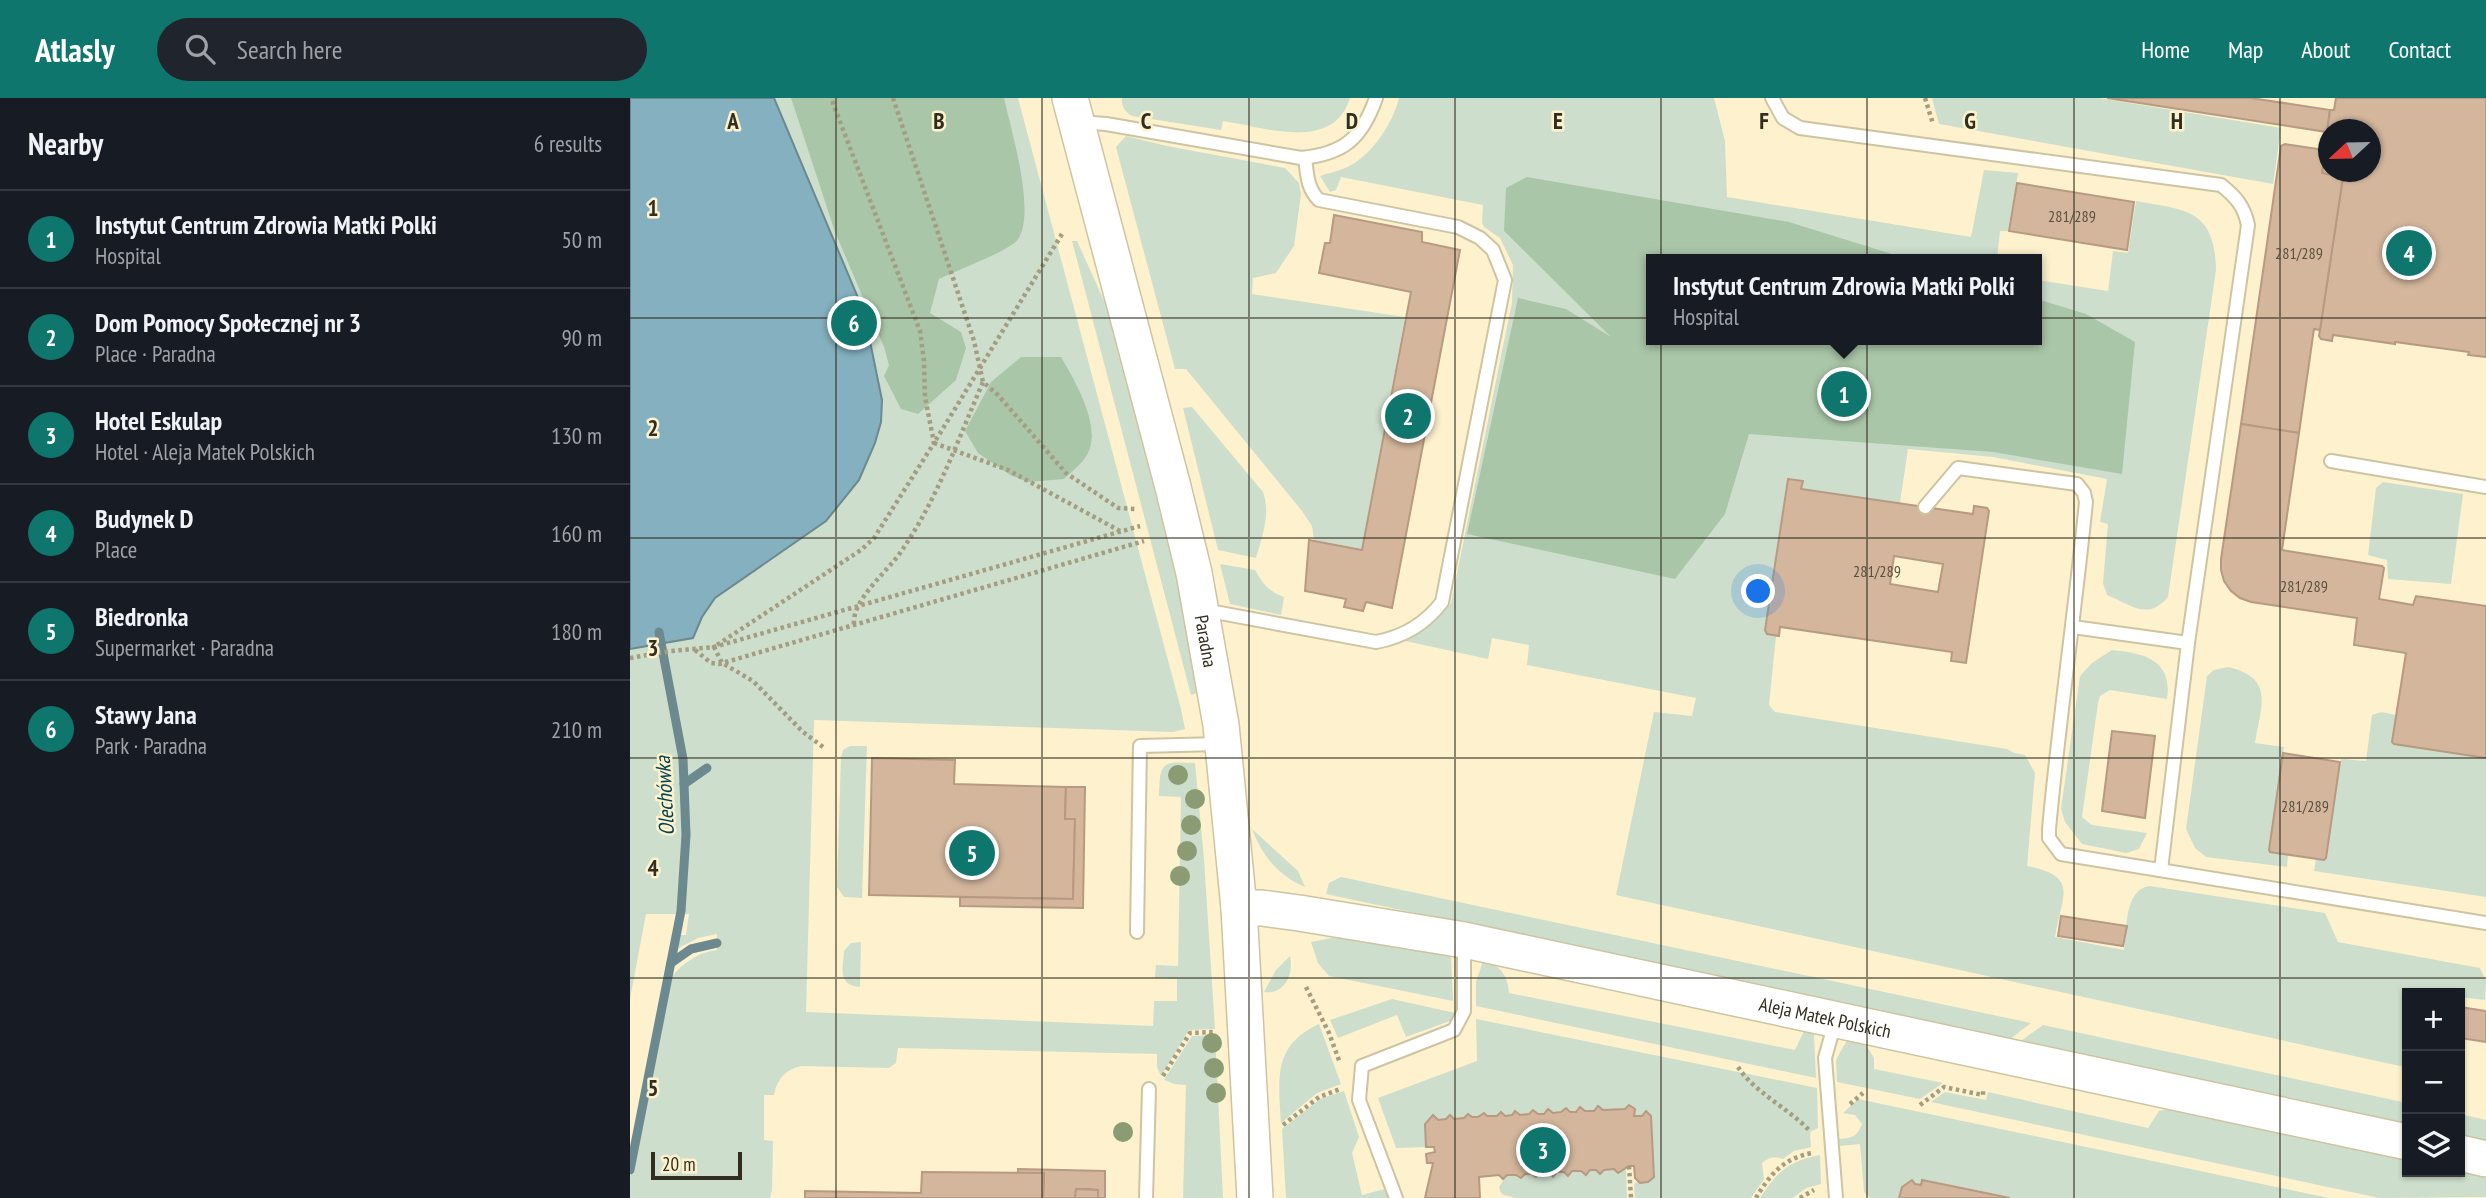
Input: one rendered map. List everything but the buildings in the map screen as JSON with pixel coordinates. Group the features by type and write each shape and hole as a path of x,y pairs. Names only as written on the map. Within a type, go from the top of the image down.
{"street":[{"name":"Paradna","path":"1073,110 1166,461 1200,609 1224,744 1239,908 1255,1198"},
{"name":"Aleja Matek Polskich","path":"1239,908 1299,913 1464,940 2402,1141"},
{"path":"2465,1154 2486,1159"}],"lane":[{"path":"1073,110 1106,124 1305,158 1333,153 1346,145 1363,128 1376,98"},
{"path":"1772,98 1783,118 1800,128 2221,186 2236,197 2245,209 2248,225 2188,643 2161,870"},
{"path":"1200,609 1376,642 1400,636 1430,617 1442,602 1505,280 1501,266 1493,250 1480,238 1458,227 1319,200 1310,187 1305,158"},
{"path":"2331,461 2486,486"},
{"path":"1926,507 1958,468 2077,484 2084,493 2086,502 2073,627 2056,747 2049,838 2060,854 2486,923"},
{"path":"2073,627 2188,643"},
{"path":"1137,932 1140,746 1224,744"},
{"path":"1396,1198 1359,1100 1362,1066 1454,1030 1464,1011 1464,940"},
{"path":"1836,1019 1825,1058 1836,1198"},
{"path":"1146,1198 1149,1089"}],"path":[{"path":"831,98 920,331 925,397 933,443"},
{"path":"854,625 856,607 900,553 928,507 983,382 974,341 893,98"},
{"path":"714,647 861,550 874,538 1062,234"},
{"path":"983,382 997,394 1066,473 1118,508 1136,509"},
{"path":"933,443 1008,470 1121,531"},
{"path":"630,658 714,647 1140,526"},
{"path":"694,650 711,663 722,663 1144,541"},
{"path":"714,647 722,663 753,681 803,732 823,747"},
{"path":"1306,987 1329,1032 1340,1065"},
{"path":"1149,1089 1162,1077 1190,1034 1223,1032"},
{"path":"1738,1067 1745,1079 1756,1085 1814,1136"},
{"path":"1275,1131 1319,1097 1348,1086"},
{"path":"1920,1105 1944,1087 1983,1095 1983,1091"},
{"path":"1629,1166 1631,1198"}],"green space":[{"path":"630,98 1018,98 1185,729 1173,732 814,720 806,1012 1153,1026 1154,1001 1177,1001 1177,979 1155,978 1156,965 1178,966 1181,797 1159,796 1160,776 1169,764 1195,763 1215,1029 1189,1030 1161,1076 1157,1067 1157,1054 898,1048 896,1063 889,1068 801,1066 783,1076 774,1095 764,1095 764,1140 773,1141 770,1198 630,1198 630,1177 671,978 691,959 717,950 717,934 698,938 675,950 678,935 686,935 689,914 646,914 630,999"},
{"path":"791,98 1004,98 1024,197 1021,234 1005,249 939,279 930,313 961,332 966,348 956,380 918,414 901,409 884,376 889,365 884,347 835,232"},
{"path":"1122,98 1350,98 1341,115 1329,126 1296,132 1223,121 1221,130 1132,116 1124,108"},
{"path":"1399,98 1714,98 1725,141 1727,197 1971,237 1984,170 2018,173 2008,231 2000,231 1998,254 1646,254 1646,345 2042,345 2042,281 2108,291 2113,251 2128,253 2136,201 2169,207 2194,216 2210,235 2216,270 2168,597 2161,604 2146,610 2107,595 2103,583 2108,524 2100,522 2107,479 1993,457 1908,449 1900,503 1802,489 1803,480 1787,480 1765,629 1767,634 1776,636 1769,705 1775,712 2007,749 2025,755 2035,773 2027,866 2055,876 2064,890 2055,937 2124,950 2131,902 2135,894 2150,886 2325,913 2338,942 2480,968 2486,981 2485,1000 2465,998 2465,988 2402,988 2400,1066 1616,895 1654,712 1692,716 1696,698 1527,665 1529,645 1492,638 1488,659 1401,640 1429,625 1451,603 1512,302 1513,265 1500,238 1482,223 1483,205 1341,177 1336,190 1330,192 1320,176 1352,165 1377,142 1388,125"},
{"path":"1932,98 2099,98 2281,128 2273,184 1939,124"},
{"path":"1126,136 1285,168 1299,183 1301,194 1294,246 1276,273 1253,278 1252,294 1405,317 1362,549 1314,540 1312,526 1302,511 1186,369 1175,369 1116,147"},
{"path":"1527,177 1789,222 1892,254 1646,254 1646,345 2042,345 2042,301 2086,314 2135,342 2122,474 1993,452 1749,434 1725,514 1675,579 1467,534 1518,298 1566,309 1611,337 1504,231 1506,188"},
{"path":"1072,241 1077,241 1111,316 1178,584 1197,693 1191,695"},
{"path":"1021,357 1061,357 1085,405 1092,432 1091,444 1085,458 1064,479 1028,482 1010,475 978,453 965,431 991,382"},
{"path":"1192,407 1263,492 1266,517 1256,558 1218,550 1183,408"},
{"path":"2383,482 2463,494 2451,584 2388,579 2387,560 2368,555 2376,488"},
{"path":"1220,564 1255,570 1266,587 1284,597 1281,615 1230,604"},
{"path":"2112,650 2135,653 2154,661 2161,667 2168,686 2167,699 2110,690 2100,696 2098,703 2082,817 2092,825 2147,833 2139,849 2126,853 2082,844 2065,822 2061,809 2080,676 2092,663"},
{"path":"2228,667 2253,678 2259,686 2261,705 2255,743 2284,747 2269,849 2270,852 2288,855 2287,867 2206,857 2195,848 2186,829 2207,676 2214,670"},
{"path":"2382,712 2396,715 2392,741 2394,744 2486,758 2486,897 2314,871 2316,859 2326,858 2341,759 2366,761 2372,715"},
{"path":"850,746 867,746 862,898 844,897 837,887 841,757 843,750"},
{"path":"1252,829 1298,871 1305,887 1272,864"},
{"path":"1341,877 2031,1023 2009,1040 1326,894 1329,883"},
{"path":"1331,938 1363,939 1451,955 1453,1001 1329,976 1318,963 1311,942"},
{"path":"861,942 860,987 848,983 843,969 844,951 851,943"},
{"path":"1290,956 1291,969 1286,982 1277,990 1264,992 1276,970"},
{"path":"1483,961 1502,972 1509,993 1795,1050 1804,1031 1814,1034 1816,1078 1476,1006 1476,982"},
{"path":"1392,999 1455,1013 1450,1021 1406,1037 1397,1015 1338,1038 1330,1020"},
{"path":"1476,1019 1817,1088 1818,1128 1810,1132 1811,1147 1794,1151 1783,1159 1772,1158 1762,1163 1764,1179 1751,1198 1635,1198 1634,1184 1638,1181 1648,1182 1654,1177 1646,1112 1642,1116 1634,1116 1634,1109 1629,1105 1625,1109 1603,1110 1598,1106 1594,1111 1585,1111 1580,1107 1576,1112 1566,1109 1553,1113 1548,1109 1544,1114 1533,1110 1529,1114 1520,1115 1515,1111 1512,1115 1505,1116 1501,1112 1497,1116 1487,1116 1484,1113 1478,1117 1468,1114 1464,1118 1454,1119 1450,1115 1446,1119 1438,1120 1433,1116 1425,1124 1426,1147 1396,1148 1378,1098 1477,1061"},
{"path":"1319,1024 1341,1084 1317,1093 1281,1123 1280,1078 1286,1053 1293,1042"},
{"path":"2043,1025 2402,1102 2402,1124 2018,1043"},
{"path":"1215,1035 1223,1198 1183,1198 1186,1085 1164,1080 1192,1036"},
{"path":"1847,1040 1866,1045 1874,1058 1874,1069 1943,1083 1920,1099 1837,1082 1836,1060"},
{"path":"1344,1091 1359,1137 1352,1153 1362,1195 1385,1189 1388,1198 1286,1198 1282,1129 1320,1099"},
{"path":"1945,1092 1986,1100 1988,1092 2148,1128 2159,1111 2169,1109 2402,1159 2402,1177 2465,1177 2465,1172 2486,1176 2486,1197 2379,1198 1931,1102"},
{"path":"1858,1099 2329,1198 2011,1198 1923,1180 1921,1185 1915,1184 1912,1180 1902,1187 1899,1198 1870,1198 1864,1192 1860,1144 1840,1146 1839,1139 1854,1136 1862,1124 1855,1115 1843,1113"},
{"path":"2465,1115 2486,1120 2486,1140 2465,1136"},
{"path":"1820,1155 1821,1184 1806,1188 1793,1198 1760,1198 1784,1169 1791,1164"},
{"path":"1622,1168 1626,1169 1627,1198 1514,1198 1503,1194 1499,1187 1507,1175 1521,1178 1525,1174 1536,1177 1539,1173 1549,1172 1554,1175 1564,1172 1568,1176 1572,1171 1581,1171 1586,1175 1590,1170 1596,1170 1600,1174 1604,1170 1614,1169 1618,1173"}],"water":[{"path":"630,98 774,98 864,312 882,400 881,422 875,443 859,480 826,521 715,598 702,617 693,638 630,649"}],"waterway":[{"name":"Olechówka","path":"630,1170 681,911 686,835 683,759 659,632"},
{"path":"684,784 707,768"},
{"path":"671,963 691,949 717,943"}],"place":[{"name":"Budynek D","path":"2409,253"},
{"name":"Stawy Jana","path":"854,323"},
{"name":"Instytut Centrum Zdrowia Matki Polki","path":"1844,394"},
{"name":"Dom Pomocy Społecznej nr 3","path":"1408,416"},
{"name":"Biedronka","path":"972,853"},
{"name":"Hotel Eskulap","path":"1543,1150"}]}
